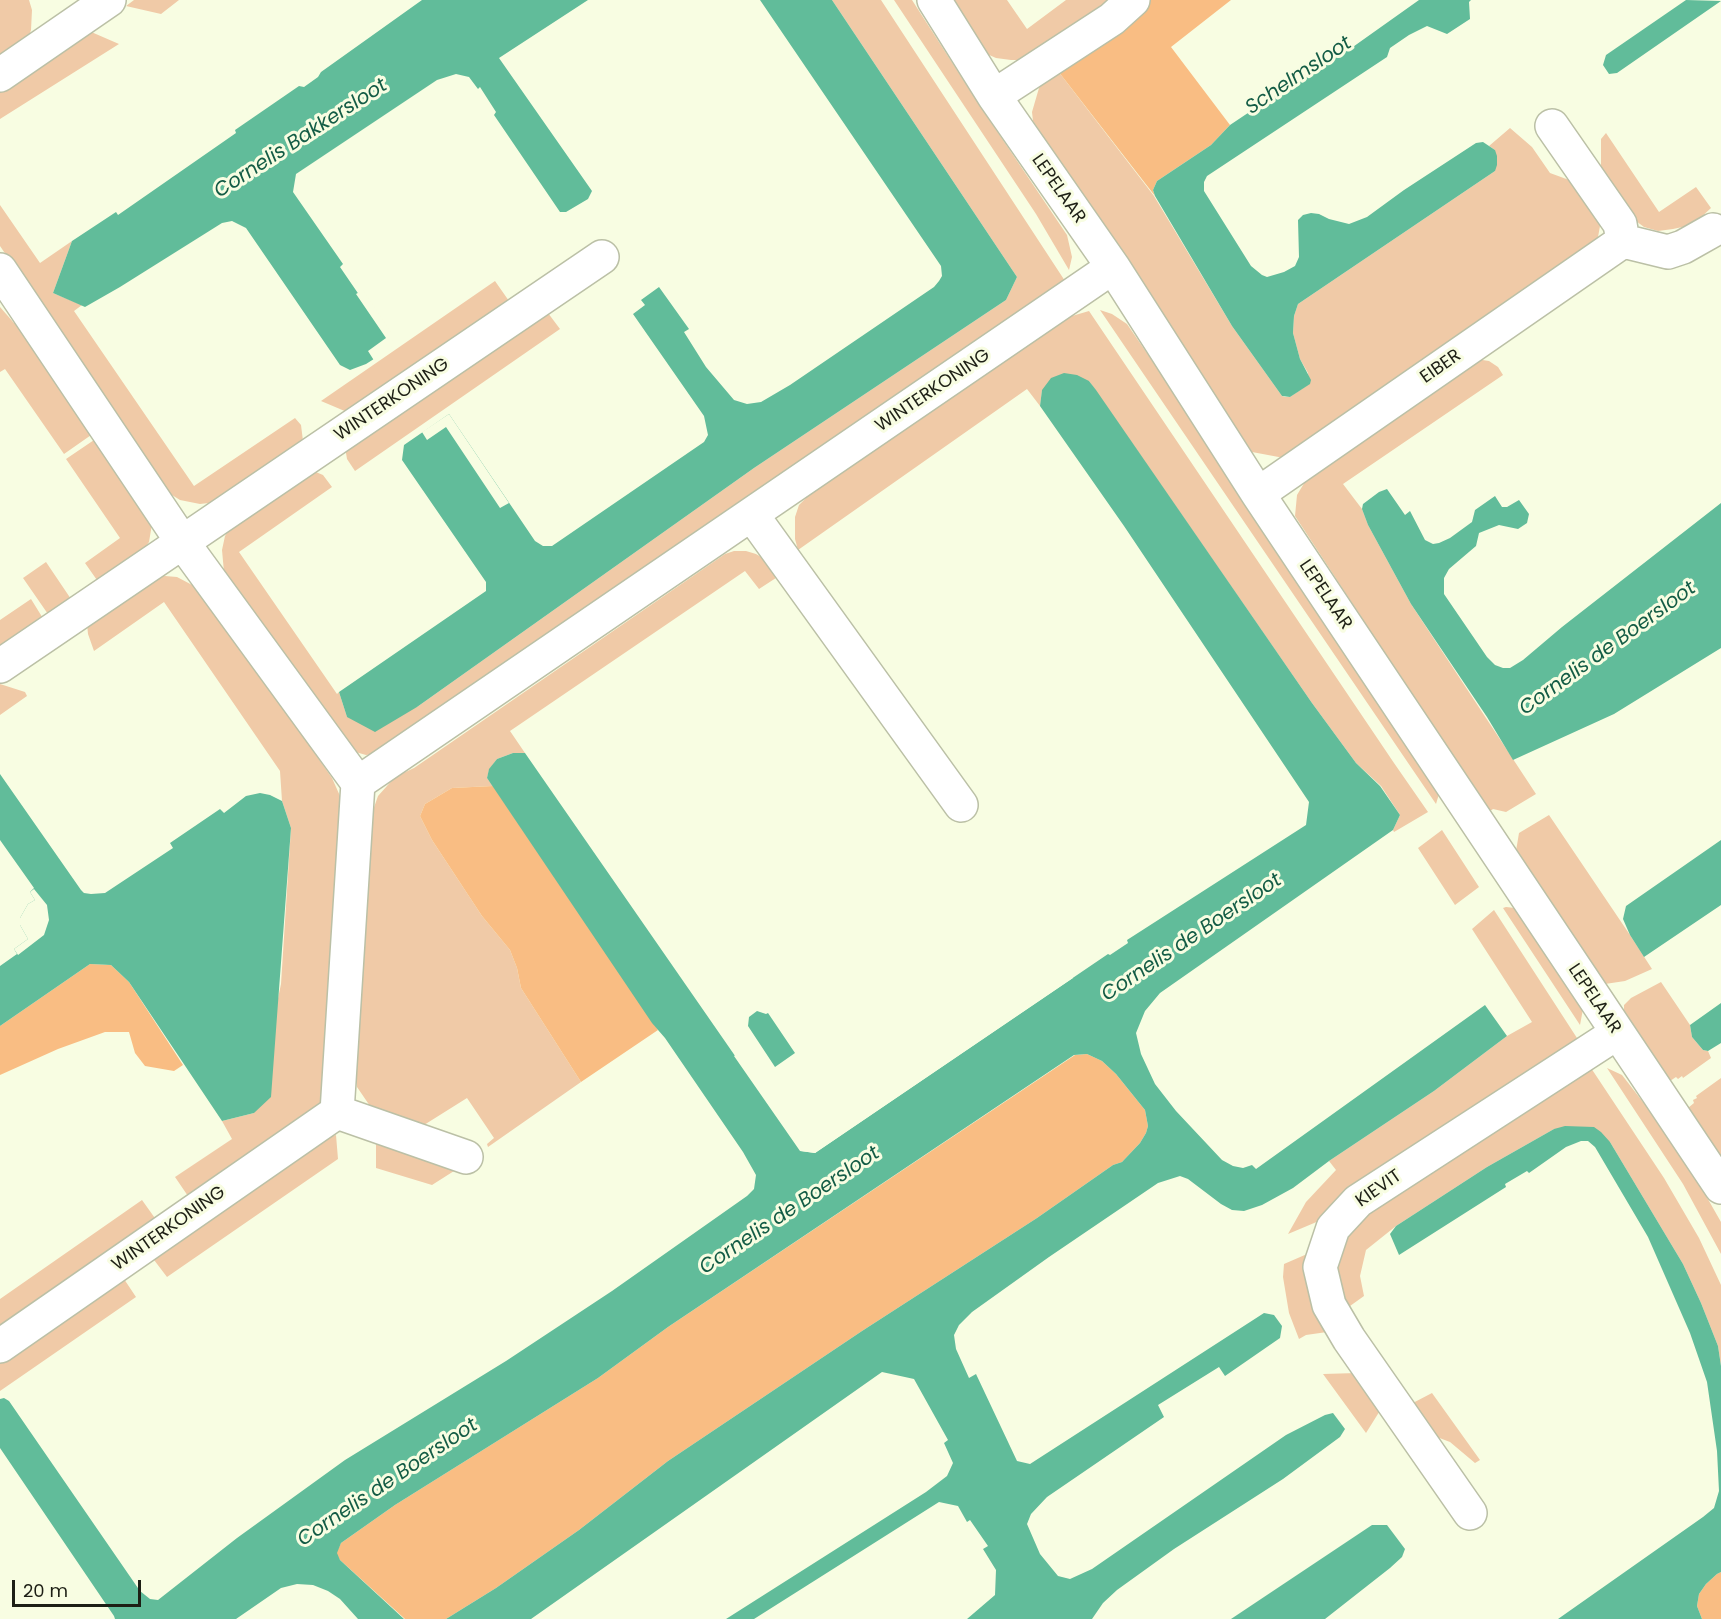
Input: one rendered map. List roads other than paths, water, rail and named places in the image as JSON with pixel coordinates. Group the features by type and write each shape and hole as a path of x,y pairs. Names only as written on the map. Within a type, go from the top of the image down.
{"street":[{"name":"LEPELAAR","path":"934,0 994,96 1113,267 1258,494 1721,1187"},
{"path":"994,96 1112,19 1133,0"},
{"path":"0,75 91,4"},
{"path":"1552,126 1620,224 1623,241 1668,252 1683,247 1713,230"},
{"name":"EIBER","path":"1258,494 1623,241"},
{"name":"WINTERKONING","path":"0,666 602,257"},
{"name":"WINTERKONING","path":"358,783 1113,267"},
{"path":"0,270 183,543 358,783 337,1112 466,1157"},
{"path":"752,515 961,805"},
{"name":"KIEVIT","path":"1470,1513 1349,1339 1329,1305 1320,1267 1334,1228 1358,1201 1617,1033"},
{"name":"WINTERKONING","path":"0,1346 337,1112"}],"water":[{"name":"Cornelis Bakkersloot","path":"422,0 588,0 499,58 592,191 588,199 566,212 560,212 494,115 496,112 480,87 478,89 469,77 456,74 437,80 296,174 293,192 343,264 340,267 390,340 377,357 366,364 350,370 340,365 246,228 232,221 222,223 85,307 53,293 72,241 116,212 118,215 236,133 235,130 299,86 304,87 321,72"},
{"path":"760,0 832,0 1017,277 1006,300 754,468 417,707 375,732 347,717 339,692 486,591 486,582 402,460 404,445 449,414 535,541 543,546 552,546 704,442 708,435 704,416 633,314 645,305 641,300 659,287 689,329 684,332 706,367 734,400 747,404 761,402 790,385 934,287 942,276 941,266"},
{"path":"1419,0 1471,0 1469,2 1470,19 1447,34 1427,26 1409,35 1390,48 1387,57 1207,176 1204,182 1204,191 1251,266 1267,277 1295,266 1299,257 1298,220 1303,215 1319,214 1349,224 1367,217 1476,143 1483,142 1495,150 1497,165 1495,171 1298,304 1294,316 1293,333 1300,359 1311,380 1310,384 1290,397 1282,396 1232,326 1153,190 1157,181 1211,145 1230,125 1348,46 1350,49"},
{"path":"1686,0 1721,1 1617,73 1609,74 1603,65 1606,55"},
{"name":"Cornelis de Boersloot","path":"1064,373 1077,375 1089,381 1096,390 1312,703 1356,763 1380,786 1400,815 1393,830 1160,993 1145,1011 1136,1033 1141,1054 1155,1084 1176,1111 1222,1160 1233,1166 1243,1168 1252,1165 1256,1169 1485,1005 1507,1036 1434,1091 1329,1161 1293,1188 1262,1205 1244,1211 1232,1210 1188,1179 1180,1176 1158,1183 972,1312 959,1325 954,1335 956,1349 969,1378 976,1374 1017,1461 1030,1464 1264,1313 1274,1315 1282,1326 1280,1338 1225,1376 1219,1367 1158,1405 1164,1417 1047,1497 1031,1514 1027,1524 1040,1554 1058,1576 1070,1579 1092,1569 1286,1435 1333,1413 1345,1429 1340,1437 1283,1479 1174,1549 1117,1590 1103,1603 1092,1619 967,1619 995,1595 996,1570 983,1549 988,1546 970,1520 967,1522 958,1506 939,1502 754,1619 726,1619 926,1492 947,1476 953,1463 944,1443 948,1440 914,1379 882,1372 531,1619 446,1619 496,1588 579,1530 668,1461 862,1331 1037,1218 1113,1165 1122,1162 1146,1133 1148,1126 1145,1110 1116,1074 1102,1061 1087,1054 1074,1055 668,1327 598,1378 395,1505 341,1543 337,1553 340,1560 404,1619 358,1619 340,1599 328,1591 313,1585 297,1584 281,1588 236,1619 115,1619 0,1448 0,1399 4,1398 9,1401 140,1591 150,1599 158,1600 237,1538 345,1460 506,1361 612,1291 754,1189 756,1175 743,1152 665,1038 652,1023 487,778 489,769 497,759 513,753 525,753 801,1151 815,1153 1108,954 1110,955 1128,943 1127,940 1306,825 1309,802 1124,526 1040,406 1042,390 1051,378"},
{"name":"Cornelis de Boersloot","path":"1387,489 1405,515 1410,511 1425,540 1433,544 1450,538 1472,522 1475,510 1495,496 1502,507 1507,507 1519,500 1529,514 1527,523 1518,529 1499,525 1479,533 1476,546 1449,569 1444,578 1444,594 1487,657 1495,665 1503,668 1510,668 1523,660 1721,503 1721,648 1614,714 1513,760 1411,604 1368,525 1362,509 1363,504"},
{"path":"0,774 81,890 91,894 105,893 173,848 170,843 220,809 224,813 246,796 260,793 282,801 291,828 271,1097 254,1113 222,1121 129,982 111,965 90,964 0,1026 0,966 17,954 14,949 28,939 20,925 20,918 28,904 35,900 30,892 34,888 0,840"},
{"path":"1721,840 1721,905 1644,957 1623,919 1626,906"},
{"path":"1721,1003 1721,1043 1708,1051 1703,1050 1692,1037 1690,1025"},
{"path":"757,1011 768,1013 795,1053 775,1067 748,1026 749,1017"},
{"path":"1565,1126 1594,1127 1610,1142 1683,1264 1718,1346 1721,1366 1721,1572 1706,1584 1699,1594 1697,1606 1702,1619 1558,1619 1703,1517 1714,1508 1719,1491 1717,1451 1707,1382 1690,1333 1648,1237 1595,1147 1588,1141 1581,1141 1566,1147 1529,1173 1527,1171 1505,1184 1506,1187 1399,1255 1390,1234 1396,1226 1487,1167 1554,1129"},
{"path":"1372,1525 1387,1525 1405,1549 1402,1557 1325,1619 1231,1619"}],"water label":[{"name":"Schelmsloot","path":"1299,76"}]}
